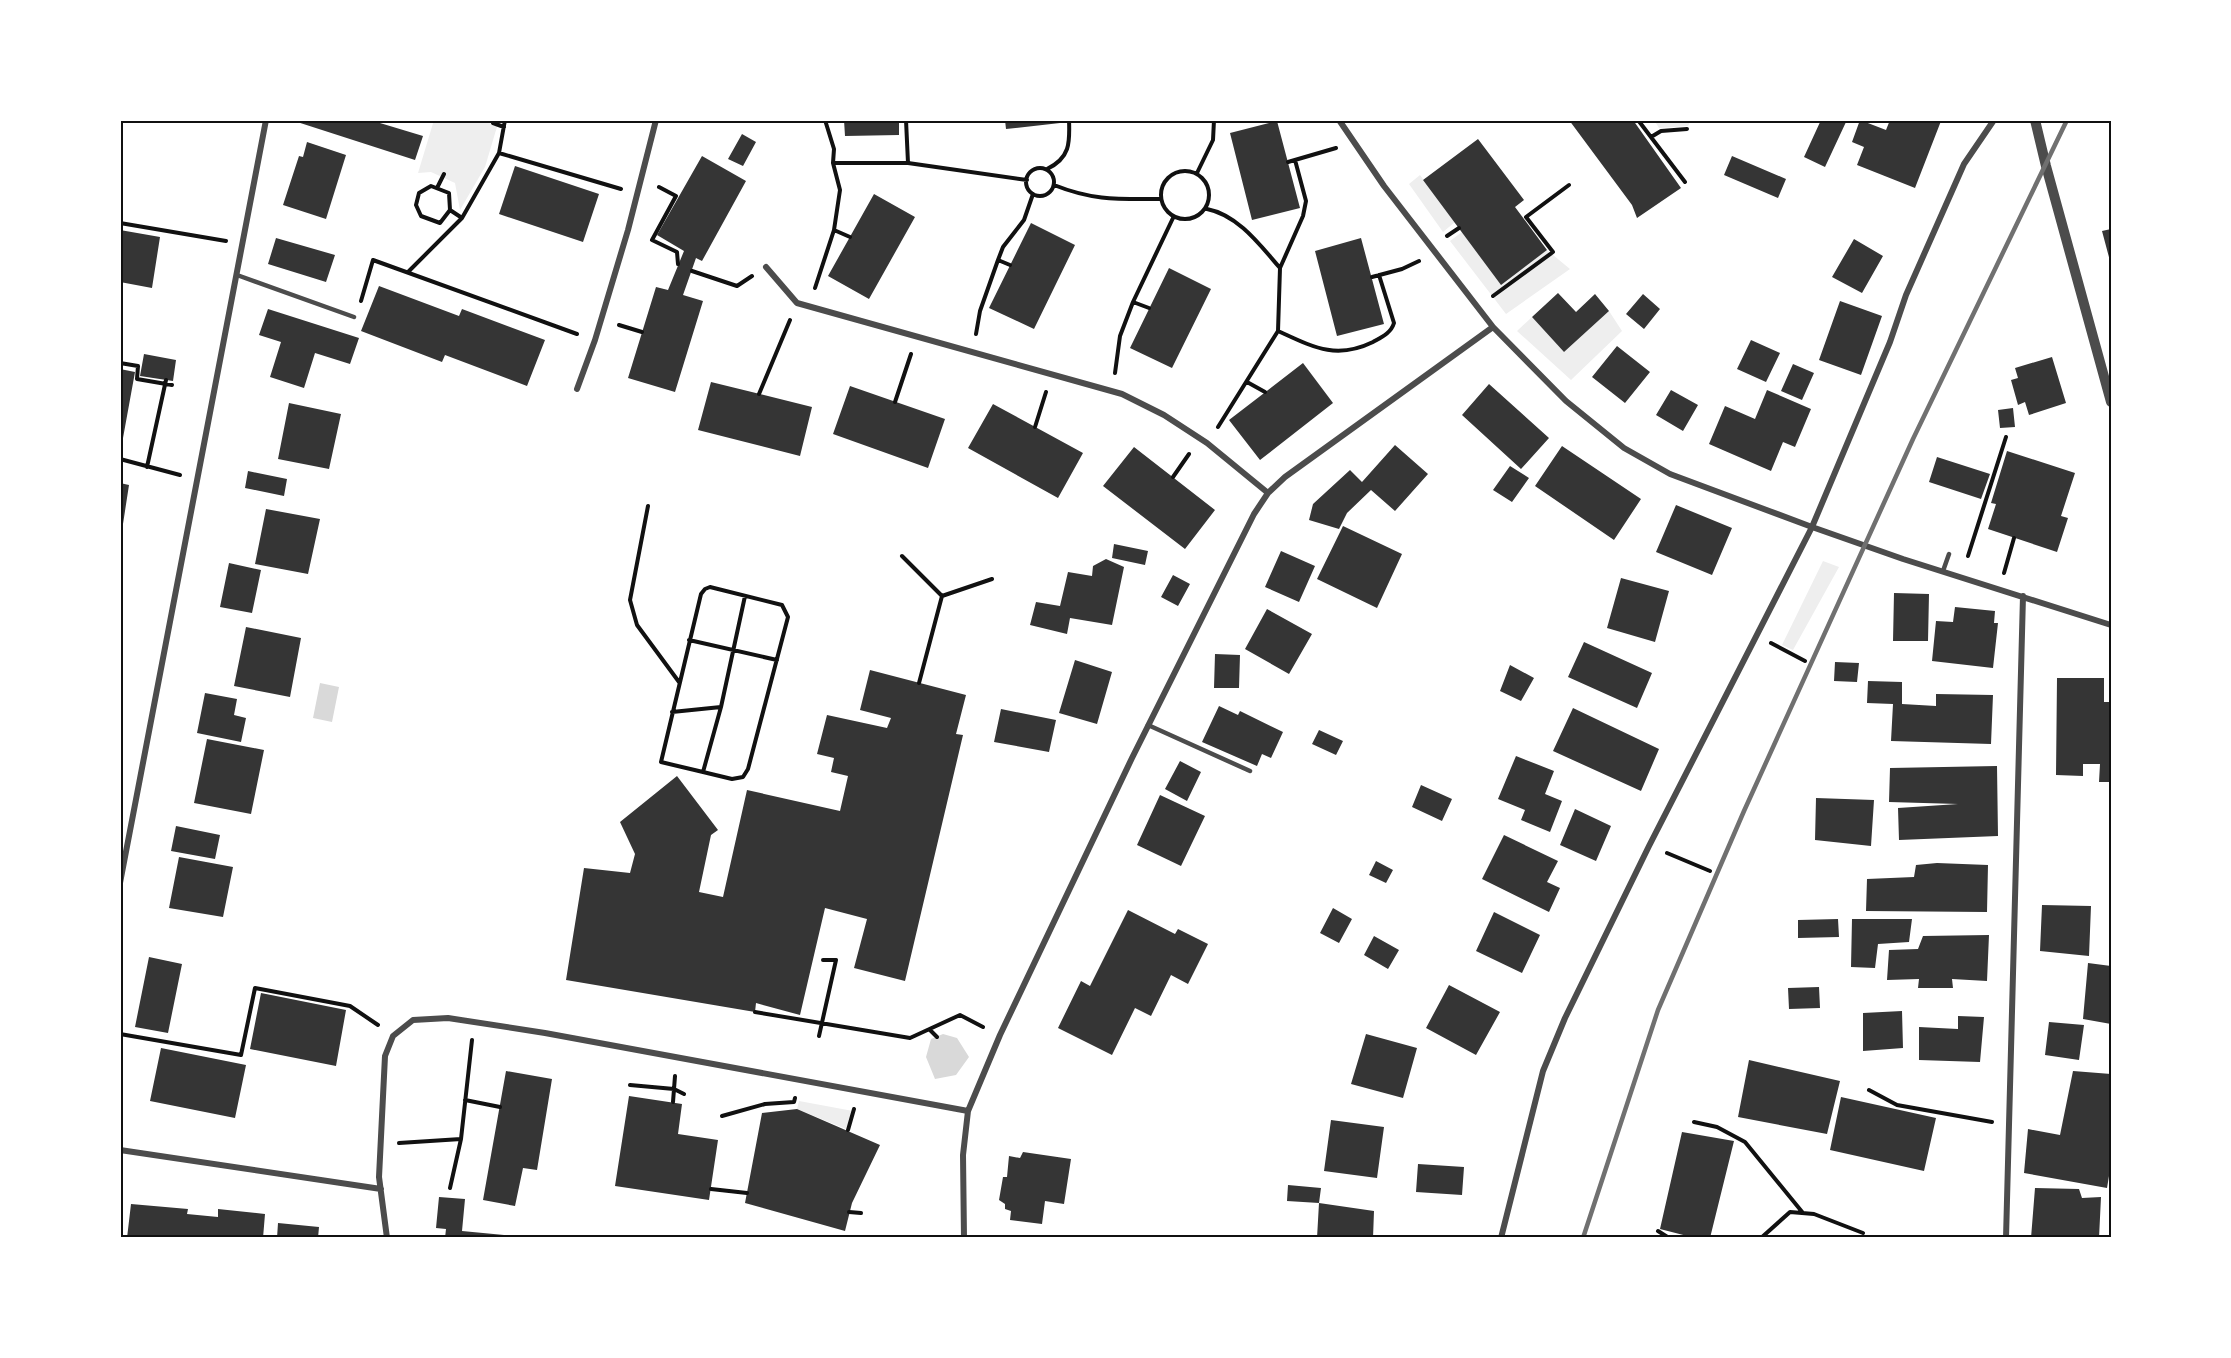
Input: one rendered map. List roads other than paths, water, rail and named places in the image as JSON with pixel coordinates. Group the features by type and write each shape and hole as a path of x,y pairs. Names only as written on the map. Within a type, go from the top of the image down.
{"street":[{"path":"120,883 266,120"},
{"path":"577,389 595,340 639,194 656,120"},
{"path":"1339,120 1384,186 1493,327 1566,401 1624,448 1670,474 1812,527 2111,625"},
{"path":"1501,1238 1543,1071 1565,1018 1649,846 1812,527 1890,342 1910,284 1964,164 1994,120"},
{"path":"2036,120 2046,166 2111,402"},
{"path":"766,267 797,303 1113,392 1164,415 1204,441 1268,494"},
{"path":"964,1238 963,1155 968,1112 1000,1035 1148,725 1254,514 1268,494 1285,477 1493,327"},
{"path":"2006,1238 2023,596"},
{"path":"387,1238 381,1189 380,1145 385,1056 393,1036 413,1020 448,1018 544,1033 968,1112"},
{"path":"120,1150 381,1189"}],"lane":[{"path":"237,275 354,317"},
{"path":"1943,571 1949,554"},
{"path":"1148,725 1250,771"}],"railway":[{"path":"1583,1238 1658,1010 1744,811 1913,439 2067,120"}]}
